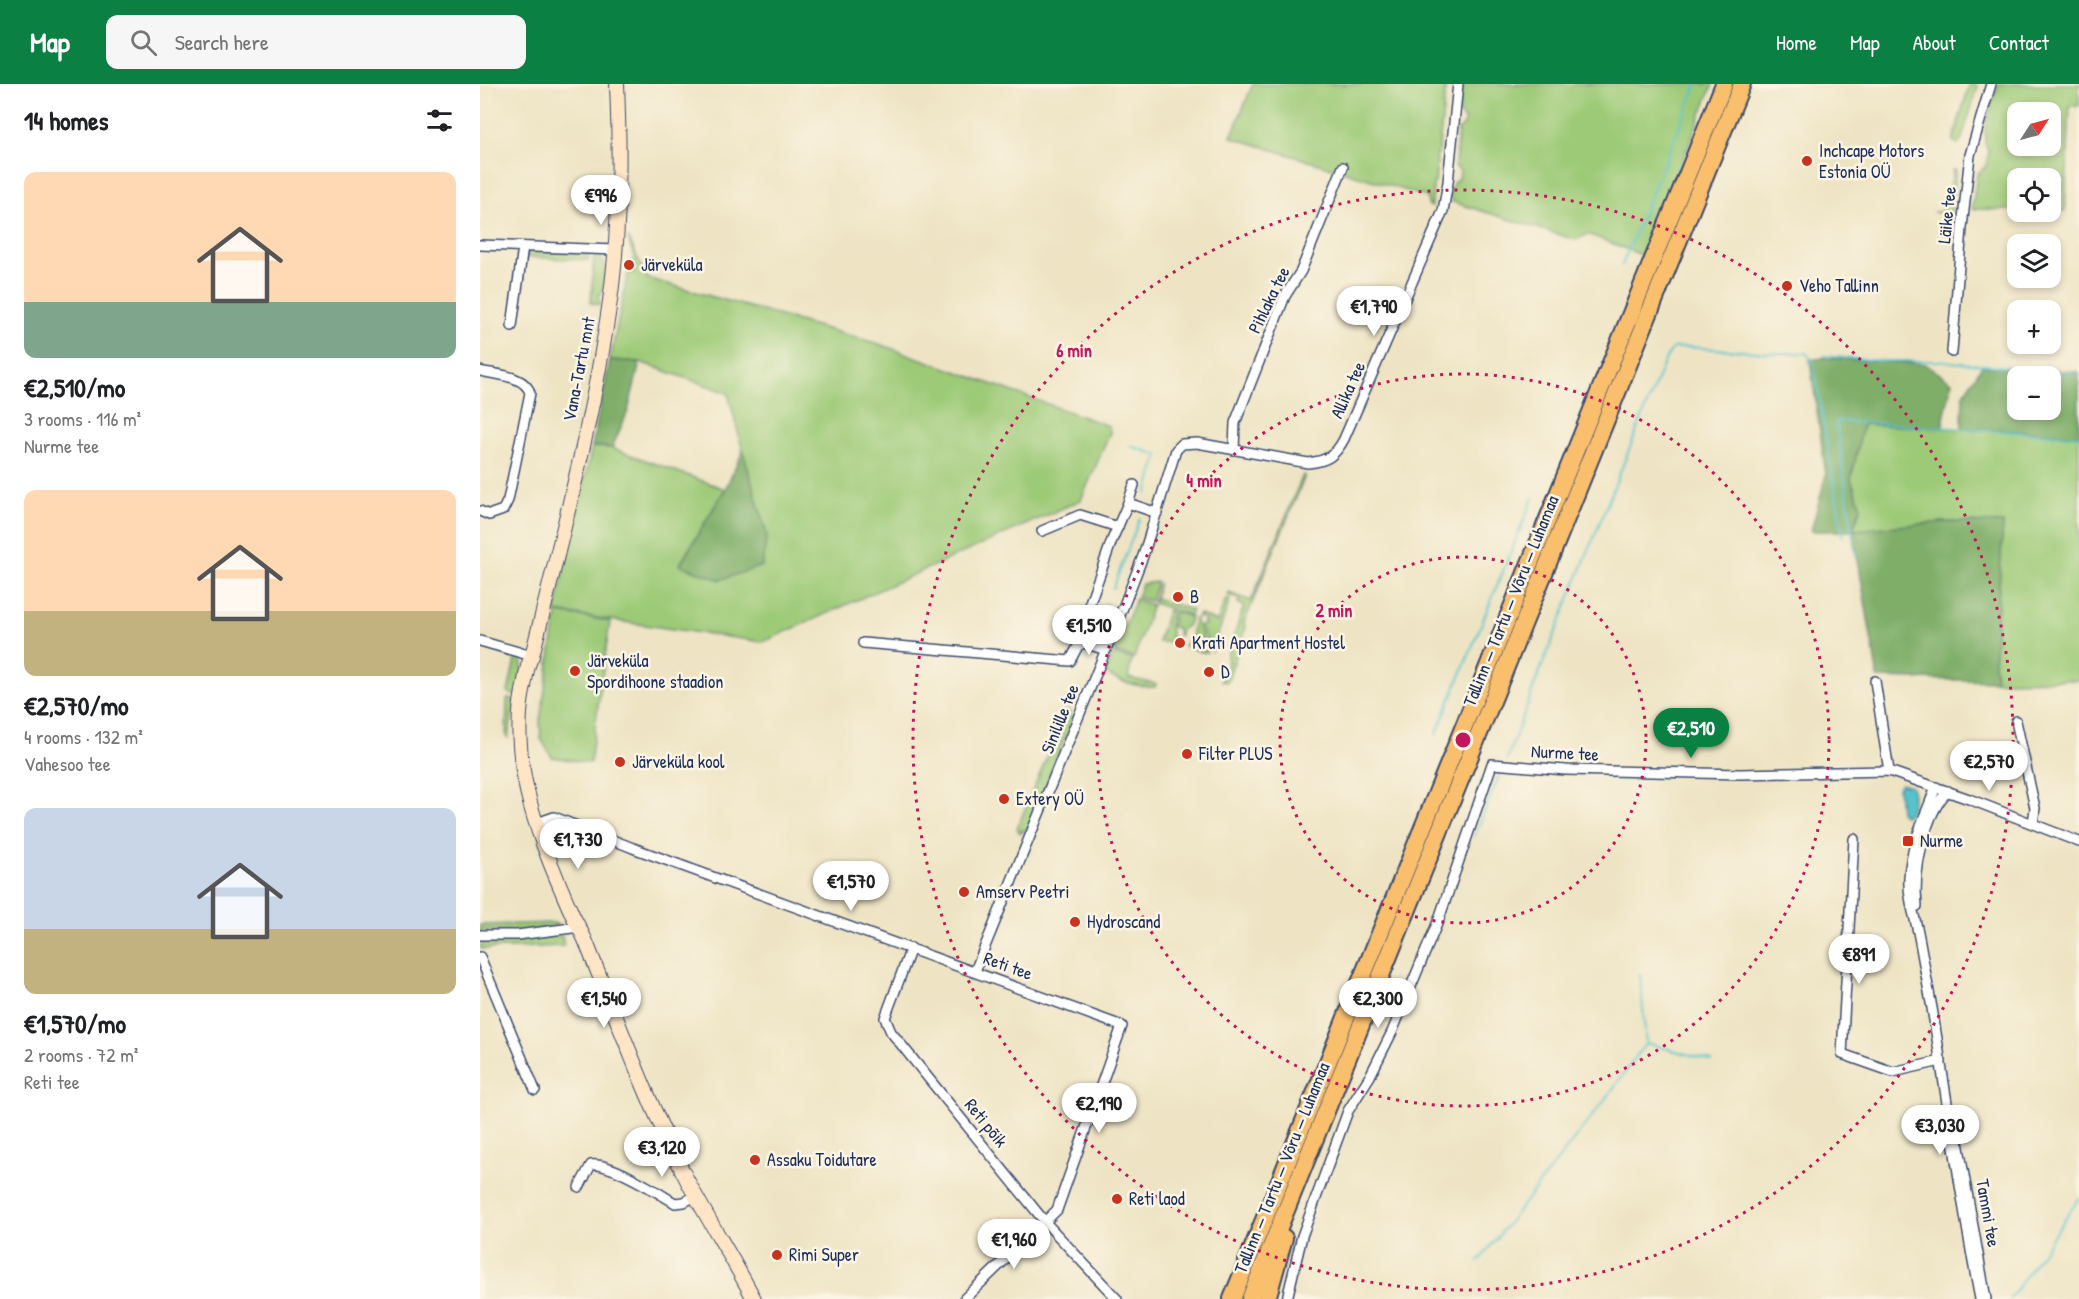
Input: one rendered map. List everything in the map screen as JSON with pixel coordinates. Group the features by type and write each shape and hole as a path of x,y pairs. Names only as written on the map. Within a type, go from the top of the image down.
{"highway":[{"name":"Tallinn — Tartu — Võru — Luhamaa","path":"1232,1299 1724,84"},
{"name":"Tallinn — Tartu — Võru — Luhamaa","path":"1250,1299 1742,84"},
{"path":"1267,1299 1288,1225 1306,1177 1308,1154"}],"street":[{"name":"Vana-Tartu mnt","path":"617,84 619,157 615,250 604,337 581,456 529,661 522,697 520,746 523,767 541,822 549,858 580,927 657,1119 670,1158 690,1199 746,1299"},
{"name":"Allika tee","path":"1182,444 1197,443 1308,463 1329,459 1340,447 1443,211 1458,84"},
{"name":"Läike tee","path":"1952,352 1970,155 1991,84"},
{"name":"Pihlaka tee","path":"1234,450 1235,423 1285,296 1302,271 1343,167"},
{"path":"480,245 615,250"},
{"path":"512,326 523,247"},
{"path":"480,370 520,380 529,387 530,393 508,500 503,510 489,515 480,511"},
{"name":"Sinilille tee","path":"975,971 1106,650 1143,555 1172,459 1182,444"},
{"path":"1081,628 1134,485"},
{"path":"1128,503 1157,513"},
{"path":"1042,531 1080,515 1118,527"},
{"path":"480,641 532,656"},
{"path":"863,642 1070,661 1078,646 1084,643 1106,650"},
{"path":"1875,681 1889,771"},
{"path":"2016,721 2035,808 2033,824"},
{"name":"Nurme tee","path":"1287,1299 1302,1236 1348,1112 1370,1076 1401,1011 1439,919 1492,764 1566,770 1740,774 1889,771 1948,791 2079,842"},
{"name":"Tammi tee","path":"1936,787 1915,843 1909,876 1909,897 1941,1061 1952,1145 1980,1299"},
{"name":"Tammi tee","path":"1917,929 1918,862 1935,808 1948,791"},
{"name":"Reti tee","path":"541,822 554,817 571,822 577,827 1122,1026 1058,1210 964,1299"},
{"path":"1854,839 1842,1054 1893,1072 1941,1061"},
{"path":"480,935 517,935 580,927"},
{"name":"Reti põik","path":"910,948 885,1018 891,1032 1045,1222 1117,1299"},
{"path":"480,957 535,1090"},
{"name":"Tammi tee","path":"1947,1098 1959,1144 1986,1299"},
{"name":"Vana-Tartu mnt","path":"657,1119 700,1205 754,1299"},
{"path":"579,1187 591,1165 598,1164 612,1169 675,1203 684,1203 690,1199"}],"green space":[{"path":"1253,84 1446,84 1438,155 1436,155 1432,207 1428,205 1427,197 1231,137"},
{"path":"1462,84 1713,84 1644,256 1588,234 1576,240 1453,202 1450,197 1453,183 1459,178 1460,171 1455,166 1458,130 1464,125 1464,119 1459,114"},
{"path":"1972,84 1978,86 1961,141 1958,144 1953,141 1969,86"},
{"path":"1999,84 2079,84 2079,106 2070,106 2065,211 2061,211 2061,168 2007,168 2007,210 1972,209 1977,174 1986,166 1989,151 1986,145 1985,128"},
{"path":"1953,170 1956,170 1951,211 1946,214 1933,212 1941,212 1952,181"},
{"path":"628,237 647,278 879,344 1109,426 1110,433 1081,500 763,642 555,612 592,447 612,448 725,489 680,564 754,494 728,393 640,362 610,360 628,273 634,273 634,258"},
{"path":"530,251 589,254 588,260 525,257"},
{"path":"594,254 602,259 606,270 602,294 599,294 600,305 591,303"},
{"path":"1823,358 1925,364 1952,382 1942,428 1863,424 1851,479 1861,507 1853,530 1944,522 2003,523 1994,664 1996,681 1878,678 1853,531 1811,531 1826,475 1810,360"},
{"path":"610,360 640,362 628,411 612,448 592,446"},
{"path":"1982,366 2007,368 2007,420 2061,420 2061,371 2079,372 2079,435 1962,428 1963,395"},
{"path":"1863,424 2079,435 2079,680 1996,681 1994,664 2003,523 1944,522 1853,531 1851,479"},
{"path":"743,451 767,535 762,566 720,580 680,565 725,489"},
{"path":"1303,475 1305,476 1244,623 1246,627 1227,682 1221,681 1244,606 1238,603 1239,599 1228,595 1229,593 1251,601"},
{"path":"1157,582 1151,601 1137,597 1142,584"},
{"path":"1159,583 1155,598 1192,610 1190,615 1153,603"},
{"path":"1136,599 1152,605 1134,658 1114,652"},
{"path":"1226,599 1230,600 1212,651 1200,626 1205,624 1202,616 1197,618 1199,614 1217,622"},
{"path":"1168,610 1172,612 1170,624 1172,640 1158,642"},
{"path":"1174,612 1191,617 1187,626 1181,630 1179,637 1177,628 1172,627"},
{"name":"Järveküla Spordihoone staadion","path":"557,613 610,621 590,763 552,757 541,739 540,721"},
{"path":"1195,619 1208,650 1206,653 1184,646 1192,636"},
{"path":"1114,654 1132,659 1128,678 1156,684 1155,687 1129,683 1110,676 1106,672"},
{"path":"516,655 522,663 519,696 508,692"},
{"path":"507,699 515,701 508,738 506,736"},
{"path":"1067,710 1071,713 1072,720 1028,829 1021,833 1022,830 1019,832 1017,828"},
{"path":"555,923 558,925 533,930 480,931 480,925"},
{"path":"562,936 564,946 481,949 480,946 486,939"}],"water":[{"path":"1901,783 1911,786 1913,794 1912,806 1905,816 1900,812 1898,788"}],"waterway":[{"path":"1622,265 1697,84"},
{"path":"1507,759 1666,358 1673,348 1806,353 1812,360 1814,368 1843,536"},
{"path":"1824,356 1880,361 1940,361 2079,374"},
{"path":"1856,556 1836,423 1838,421 2079,436"},
{"path":"1130,446 1158,455 1147,494"},
{"path":"1436,735 1533,498"},
{"path":"1113,588 1140,518"},
{"path":"1093,638 1106,604"},
{"path":"1084,659 1087,650"},
{"path":"1474,837 1501,771"},
{"path":"1478,1262 1604,1101 1646,1043 1640,975"},
{"path":"1646,1043 1712,1061"},
{"path":"1902,1118 1926,1124"},
{"path":"2010,1299 2079,1198"}],"place":[{"name":"Inchcape Motors Estonia OÜ","path":"1807,161"},
{"name":"Järveküla","path":"629,265"},
{"name":"Veho Tallinn","path":"1787,286"},
{"name":"B","path":"1178,597"},
{"name":"Krati Apartment Hostel","path":"1180,643"},
{"name":"Järveküla Spordihoone staadion","path":"575,671"},
{"name":"D","path":"1209,672"},
{"name":"Filter PLUS","path":"1187,754"},
{"name":"Järveküla kool","path":"620,762"},
{"name":"Extery OÜ","path":"1004,799"},
{"name":"Nurme","path":"1908,841"},
{"name":"Amserv Peetri","path":"964,892"},
{"name":"Hydroscand","path":"1075,922"},
{"name":"Assaku Toidutare","path":"755,1160"},
{"name":"Reti laod","path":"1117,1199"},
{"name":"Rimi Super","path":"777,1255"}]}
